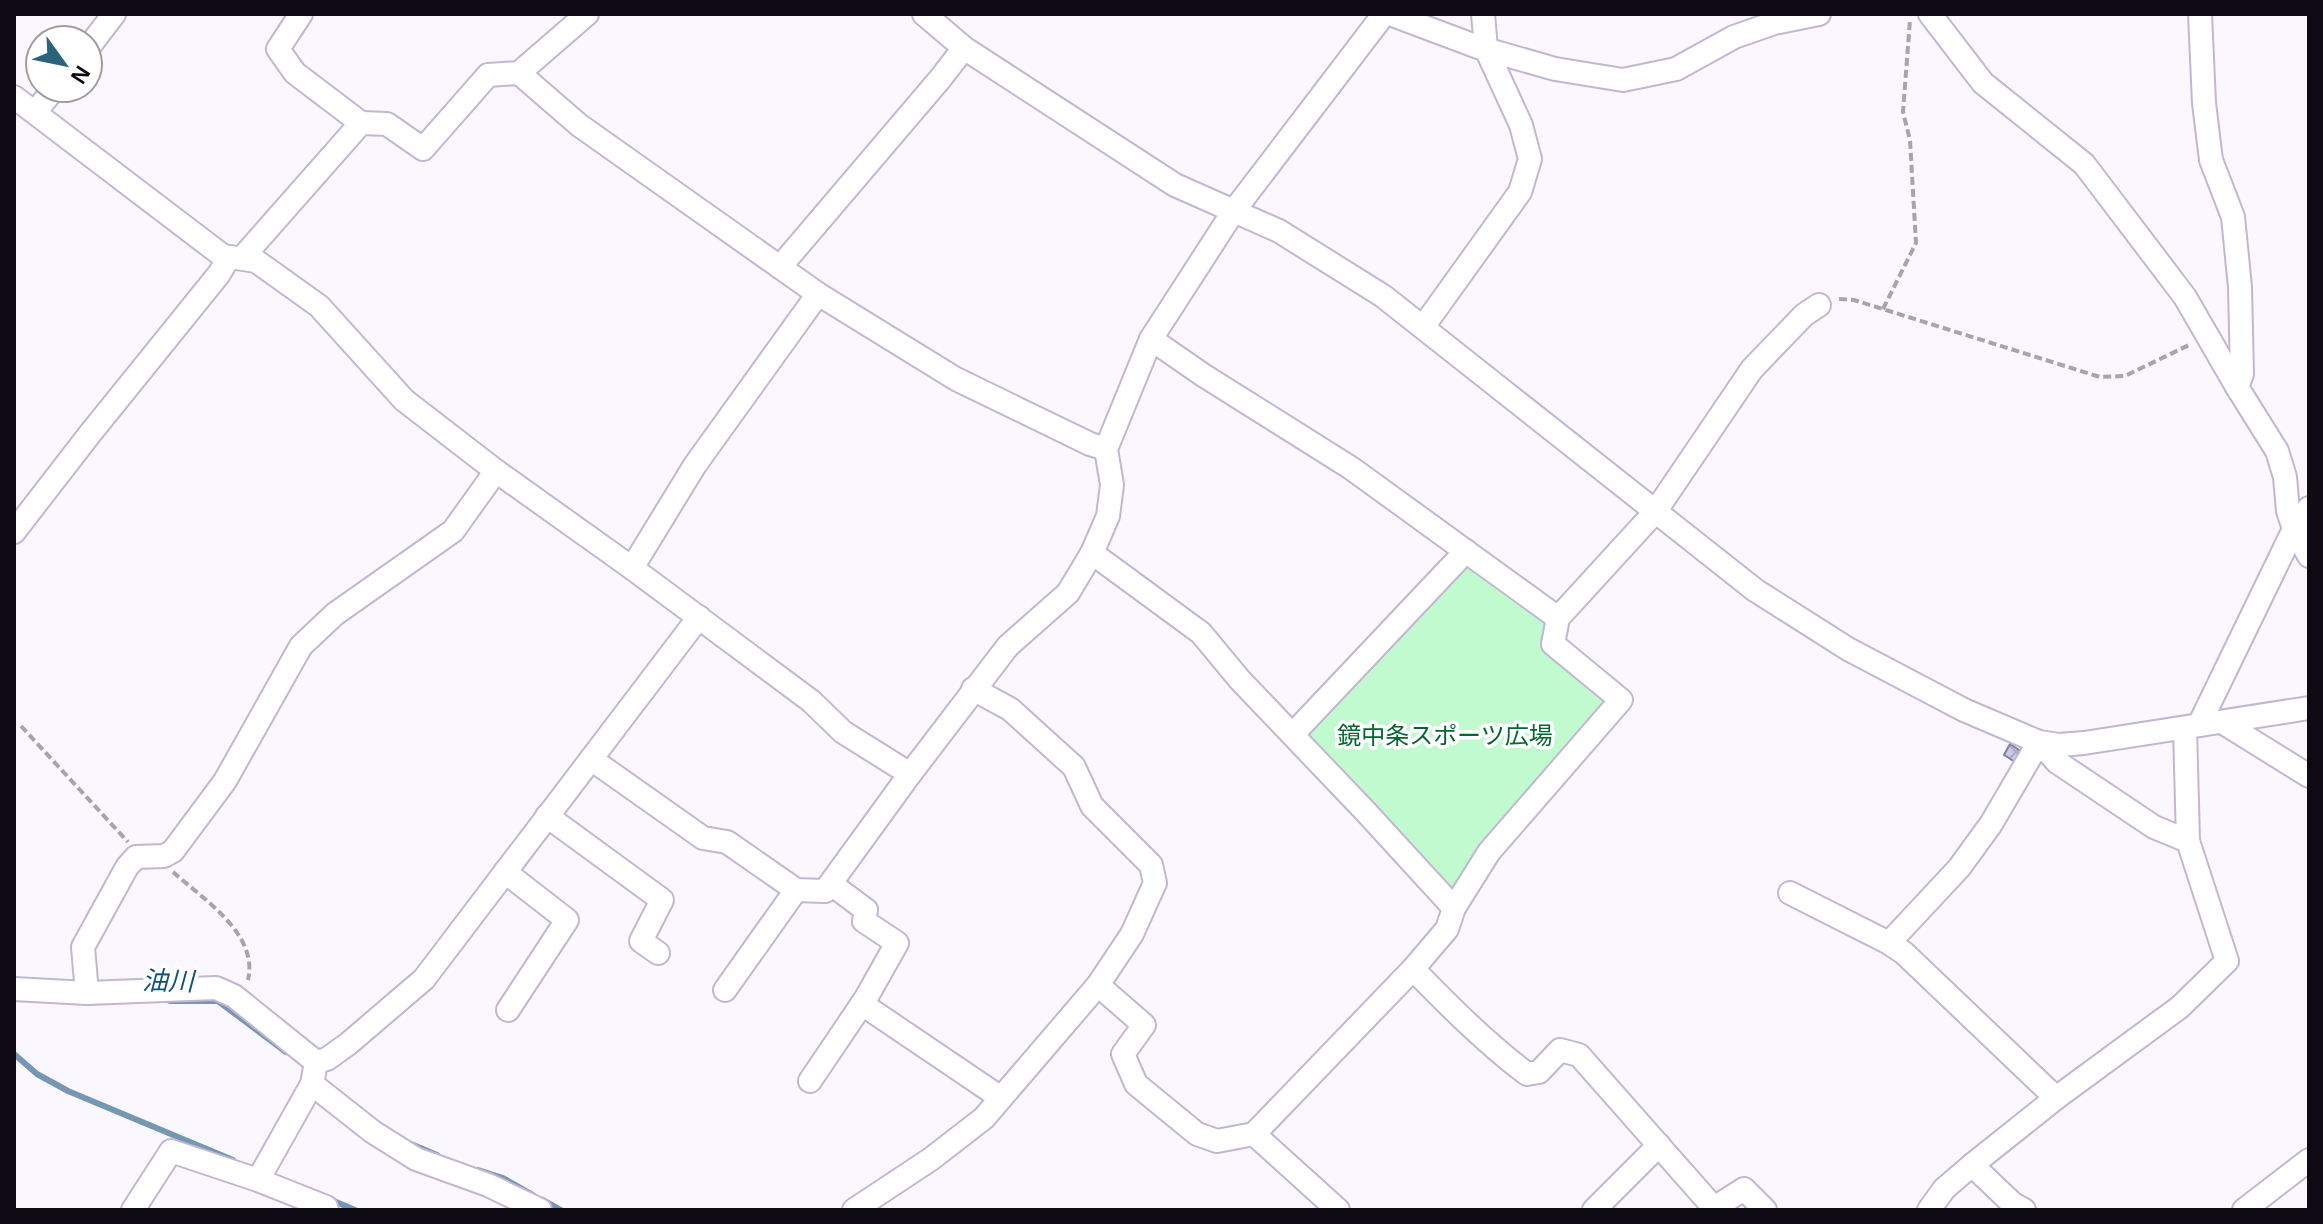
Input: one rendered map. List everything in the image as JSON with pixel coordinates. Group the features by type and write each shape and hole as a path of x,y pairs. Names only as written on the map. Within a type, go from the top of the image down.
{"street":[{"path":"301,14 278,49 295,73 361,123 387,124 423,149 488,75 519,73 587,14"},
{"path":"924,14 964,48 1175,185 1279,231 1383,296 1755,590 1848,649 1964,710 2039,742 2059,745 2309,708"},
{"path":"591,759 703,838 727,842 796,890 825,891 1008,646 1068,593 1092,553 1108,516 1112,485 1106,449 1151,339 1233,212 1384,14"},
{"path":"1390,14 1486,49 1555,69 1623,80 1676,69 1734,37 1774,23 1819,14"},
{"path":"1423,327 1520,192 1530,159 1521,125 1486,49 1483,14"},
{"path":"1930,14 1983,83 2084,164 2185,297 2277,451 2285,477 2288,511 2309,556"},
{"path":"2200,14 2204,103 2211,160 2233,217 2242,374 2237,387"},
{"path":"780,267 964,48"},
{"path":"519,73 579,125 818,294 956,379 1106,449"},
{"path":"14,97 223,256 256,261 319,306 404,400 811,701 843,732 910,774"},
{"path":"35,112 42,104"},
{"path":"14,532 219,274 361,123"},
{"path":"632,568 695,465 818,294"},
{"path":"1098,985 1144,1025 1123,1054 1136,1084 1197,1134 1217,1141 1254,1134 1413,969 1447,929 1454,908 1489,852 1621,700 1553,644 1558,618 1655,512 1752,369 1804,315 1819,305"},
{"path":"1151,339 1351,468 1558,618"},
{"path":"87,993 83,947 127,867 136,857 164,856 173,851 225,781 301,646 335,614 453,531 496,471"},
{"path":"1929,1210 1944,1189 1972,1165 2056,1098 2180,1007 2227,961 2188,841 2192,726 2294,529 2309,508"},
{"path":"1293,734 1466,551"},
{"path":"1092,553 1201,633 1240,680 1454,908"},
{"path":"258,1180 314,1073 424,979 699,617"},
{"path":"854,1210 931,1159 984,1118 1098,985 1132,934 1155,883 1151,865 1092,806 1074,767 1010,709 973,689"},
{"path":"2222,722 2309,776"},
{"path":"2039,742 2057,762 2122,806 2154,827 2188,841"},
{"path":"1889,943 1959,868 1991,824 2039,742"},
{"path":"547,816 662,900 641,941 658,953"},
{"path":"505,872 567,920 508,1010"},
{"path":"810,1081 862,1004 897,943 864,921 866,910 831,884"},
{"path":"725,990 796,890"},
{"path":"1790,893 1904,953 2056,1098"},
{"path":"1413,969 1445,1002 1527,1074 1539,1072 1560,1050 1579,1055 1714,1208 1744,1189 1765,1210"},
{"path":"14,989 87,993 216,988 234,996 373,1132 416,1159 488,1185 540,1210"},
{"path":"862,1004 1001,1098"},
{"path":"1254,1134 1338,1210"},
{"path":"1594,1210 1659,1145"},
{"path":"133,1210 171,1151 258,1180 327,1210"},
{"path":"2244,1210 2309,1160"},
{"path":"1972,1165 2013,1204 2024,1210"}],"path":[{"path":"1883,309 1916,243 1910,140 1903,112 1910,14"},
{"path":"1819,305 1836,299 1854,300 2100,377 2125,376 2207,336"},
{"path":"21,726 132,846 136,857"},
{"path":"164,856 173,872 231,923 244,943 251,965 248,979 234,996"}],"green space":[{"name":"鏡中条スポーツ広場","path":"1466,551 1558,618 1553,644 1621,700 1447,899 1293,734"}],"building":[{"path":"2010,744 2022,752 2015,762 2004,755"}],"waterway":[{"name":"油川","path":"170,1001 218,1001 286,1052"},
{"path":"14,1054 37,1074 68,1091 233,1160"},
{"name":"油川","path":"411,1144 437,1155"},
{"name":"油川","path":"478,1170 503,1178 533,1195"},
{"path":"329,1199 355,1210"},
{"name":"油川","path":"543,1200 561,1210"}]}
